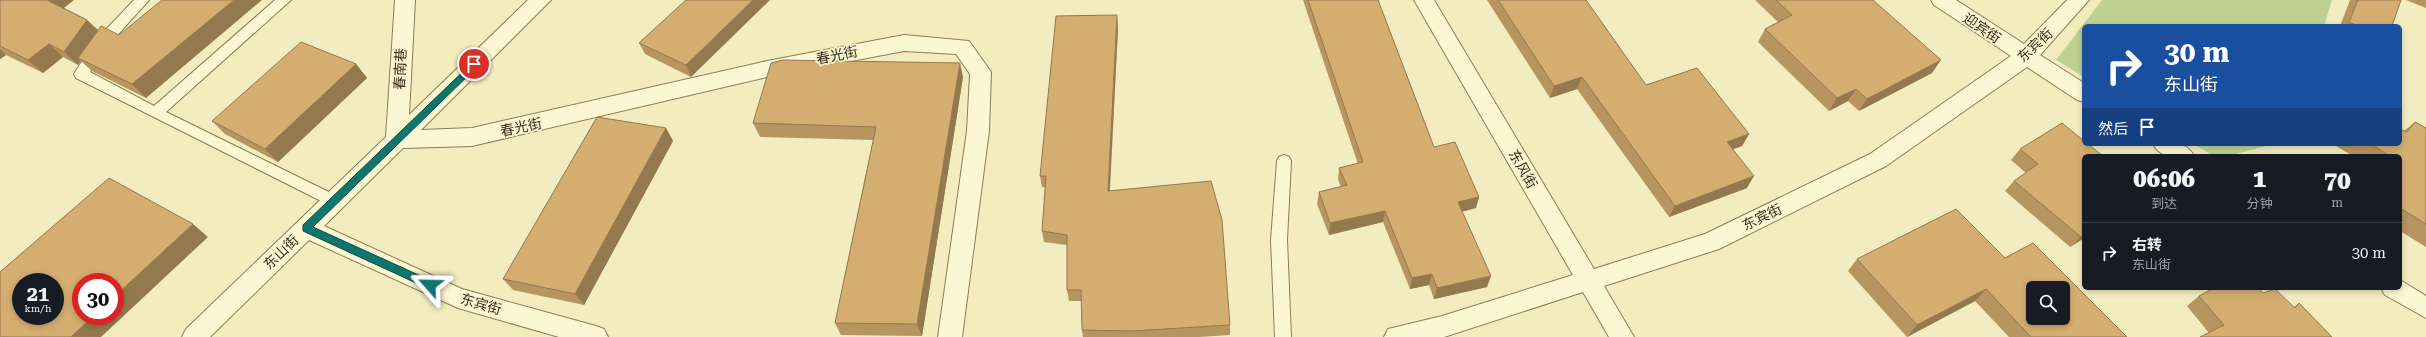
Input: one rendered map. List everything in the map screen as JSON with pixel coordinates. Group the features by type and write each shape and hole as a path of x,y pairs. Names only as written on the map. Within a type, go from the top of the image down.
{"street":[{"name":"春南巷","path":"397,139 406,0"},
{"name":"东山街","path":"194,337 541,0"},
{"name":"东风街","path":"1424,0 1622,337"},
{"name":"迎宾街","path":"1940,0 2025,57 2082,93"},
{"name":"东宾街","path":"1396,337 1442,327 1711,242 1878,160 2025,57 2079,0"},
{"name":"春光街","path":"397,139 472,137 767,69 904,43 962,47 981,72 978,131 950,337"},
{"path":"2167,146 2180,154"},
{"name":"东宾街","path":"306,228 458,298 596,337"},
{"path":"2396,290 2426,308"}],"lane":[{"path":"142,0 99,46 81,74 155,113 334,201"},
{"path":"155,113 284,0"},
{"path":"1283,337 1279,240 1284,160"}],"green space":[{"path":"2102,0 2332,0 2325,24 2084,24"},
{"path":"2082,26 2082,76 2056,60"},
{"path":"2197,146 2266,146 2236,154 2210,154"}],"building":[{"path":"0,0 47,0 87,20 64,52 49,44 28,60 0,46"},
{"path":"162,0 234,0 132,84 78,58 101,26 119,35"},
{"path":"686,0 753,0 686,65 639,43"},
{"path":"1308,0 1378,0 1434,147 1455,142 1479,197 1458,202 1491,276 1437,288 1432,274 1412,278 1385,211 1330,223 1319,192 1347,185 1339,168 1363,162"},
{"path":"1498,0 1586,0 1646,85 1697,68 1749,134 1727,142 1754,176 1675,206 1582,77 1554,86"},
{"path":"1776,0 1873,0 1941,60 1867,99 1856,89 1837,98 1765,29 1792,15"},
{"path":"2358,0 2401,0 2393,24 2354,24 2349,22"},
{"path":"1117,15 1108,191 1211,181 1222,220 1230,325 1132,331 1082,330 1081,290 1067,290 1067,235 1042,231 1046,176 1040,176 1056,16"},
{"path":"301,42 356,64 265,149 212,121"},
{"path":"783,60 960,63 917,324 835,323 876,127 753,123 771,63"},
{"path":"597,117 666,128 575,294 503,279"},
{"path":"2415,122 2426,128 2426,224 2402,209 2402,154 2387,154 2373,146 2402,146 2402,130 2407,132"},
{"path":"2062,123 2082,139 2082,146 2090,146 2100,154 2082,154 2082,236 2014,181 2038,164 2020,149"},
{"path":"109,178 193,224 124,288 124,273 72,273 72,325 84,325 71,337 0,337 0,272"},
{"path":"1956,209 2005,258 2033,243 2127,337 2031,337 1986,289 1917,325 1857,259"},
{"path":"2210,290 2260,290 2263,293 2276,290 2295,308 2299,303 2332,337 2200,337 2224,325 2199,296"}],"route":[{"path":"430,285 306,228 474,64"}]}
